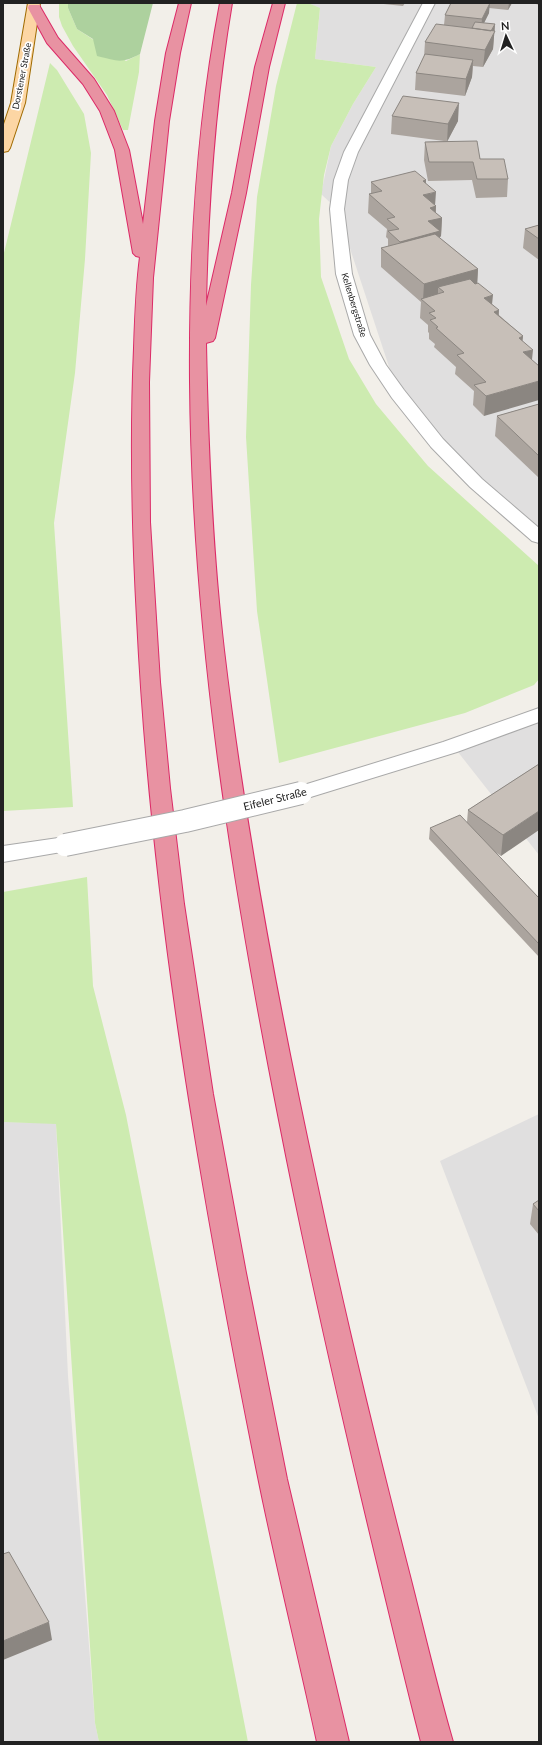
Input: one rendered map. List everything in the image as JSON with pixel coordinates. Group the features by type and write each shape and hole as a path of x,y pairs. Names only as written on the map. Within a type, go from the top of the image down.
{"highway":[{"path":"184,3 173,53 163,114 145,278 141,382 140,522 159,788 173,904 201,1094 236,1288 273,1479 333,1742"},
{"path":"226,3 208,121 199,226 197,381 198,448 202,514 217,676 233,804 257,950 283,1086 320,1264 368,1468 437,1742"},
{"path":"197,381 239,193 262,67 279,3"},
{"path":"34,6 52,40 89,82 106,111 122,150 145,278"}],"main road":[{"name":"Dorstener Straße","path":"3,148 18,103 34,6"}],"street":[{"name":"Kellenbergstraße","path":"429,3 350,152 341,180 337,209 344,274 362,335 378,365 398,394 437,443 476,483 539,537"},
{"name":"Eifeler Straße","path":"3,854 65,845 177,823 301,793 450,747 539,715"}],"shaded area":[{"path":"308,3 539,3 539,535 520,520 398,394 337,209 321,194 331,146 353,104 376,67 315,59 320,9"},
{"path":"539,716 539,855 454,747"},
{"path":"539,1114 539,1419 440,1161"},
{"path":"3,1122 56,1123 68,1376 95,1723 99,1742 3,1742"}],"green space":[{"path":"59,3 68,3 68,8 77,29 126,61 140,54 139,72 128,130 123,130 107,95 73,46 62,26 59,17"},
{"path":"68,3 153,3 140,54 119,61 97,56 93,39 77,29 68,8"},
{"path":"297,3 308,3 320,8 315,59 376,67 353,104 331,146 324,175 319,219 321,277 349,359 376,404 428,466 539,566 539,679 534,685 465,713 279,763 257,611 246,437 251,285 257,197 276,86"},
{"path":"50,63 57,70 84,114 91,153 85,259 75,373 54,523 73,807 3,811 3,257"},
{"path":"87,877 93,986 126,1115 248,1742 99,1742 95,1723 56,1124 3,1122 3,892"}],"building":[{"path":"451,3 490,3 482,19 445,15"},
{"path":"475,22 495,24 491,31 472,28"},
{"path":"436,24 495,31 485,50 425,42"},
{"path":"425,54 473,60 466,79 416,73"},
{"path":"403,96 459,103 448,124 392,116"},
{"path":"477,141 480,159 504,159 508,179 477,179 473,162 429,162 425,142"},
{"path":"415,171 426,180 423,181 436,192 423,195 436,206 430,208 442,218 428,221 440,231 400,242 388,231 399,229 387,219 395,217 369,194 382,191 371,182"},
{"path":"539,225 539,239 525,229"},
{"path":"435,234 478,269 424,284 381,248"},
{"path":"470,279 475,284 478,283 493,295 484,298 499,310 494,312 523,336 519,338 533,350 523,352 539,366 539,381 486,396 474,385 486,382 457,355 464,353 436,328 438,327 430,320 436,318 429,313 435,311 421,299 444,292 438,287"},
{"path":"539,404 539,456 497,416"},
{"path":"539,764 539,811 503,835 468,810"},
{"path":"460,815 539,898 539,944 430,828"},
{"path":"539,1200 539,1211 533,1204"},
{"path":"9,1552 49,1622 3,1641 3,1554"}]}
